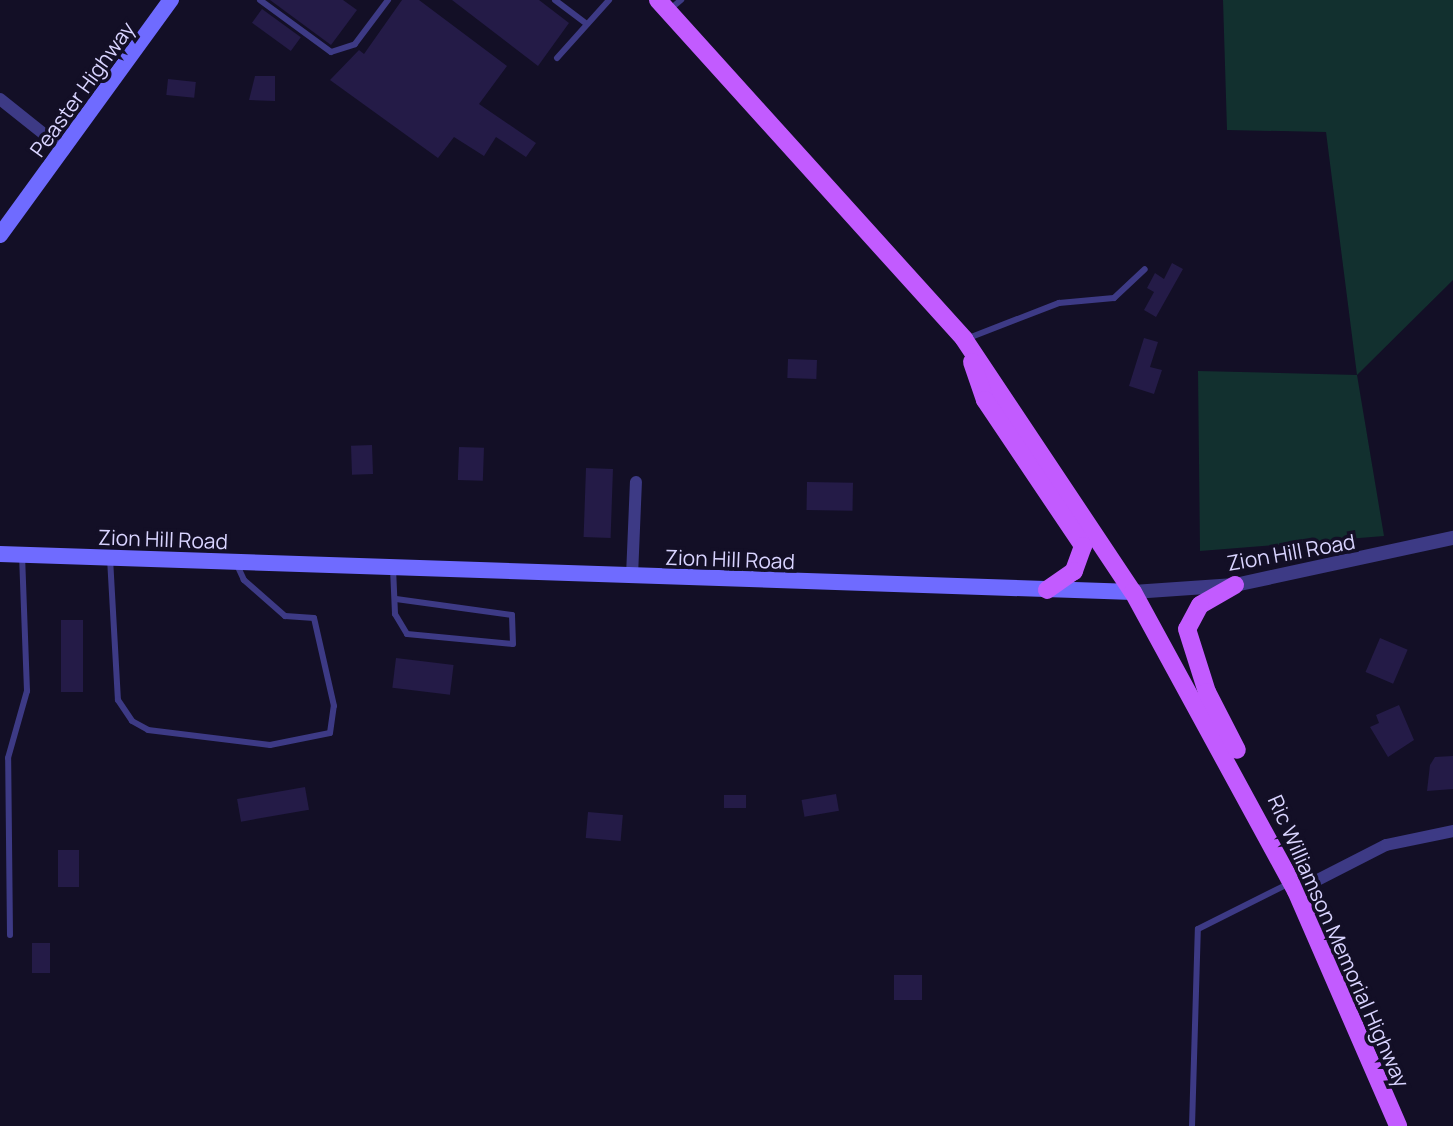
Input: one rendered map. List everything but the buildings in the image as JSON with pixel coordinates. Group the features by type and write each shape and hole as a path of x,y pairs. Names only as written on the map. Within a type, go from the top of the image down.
{"main road":[{"name":"Peaster Highway","path":"0,235 171,0"},
{"path":"669,4 964,339 985,400 1083,547 1074,571 1047,590"},
{"name":"Ric Williamson Memorial Highway","path":"964,339 1133,592 1294,887 1398,1126"},
{"name":"Zion Hill Road","path":"0,554 1133,592"},
{"path":"1235,585 1213,593 1191,614 1190,641 1206,692 1262,796 1294,887"}],"street":[{"path":"0,99 64,149"},
{"path":"632,576 636,482"},
{"name":"Zion Hill Road","path":"1133,592 1235,585 1453,538"},
{"path":"1294,887 1386,845 1453,831"}],"lane":[{"path":"260,0 331,52 355,44 388,0"},
{"path":"555,0 587,24"},
{"path":"557,58 609,0"},
{"path":"964,339 1059,303 1114,298 1145,269"},
{"path":"10,935 8,758 27,691 22,555"},
{"path":"110,558 118,700 132,720 148,730 270,746 330,733 334,706 314,618 285,615 244,580 237,563"},
{"path":"393,568 395,614 407,634 513,644 512,615 396,599"},
{"path":"1192,1126 1198,929 1294,887"}],"green space":[{"path":"1223,0 1453,0 1453,280 1357,375 1326,132 1227,130"},
{"path":"1198,371 1357,375 1384,536 1200,551"}]}
